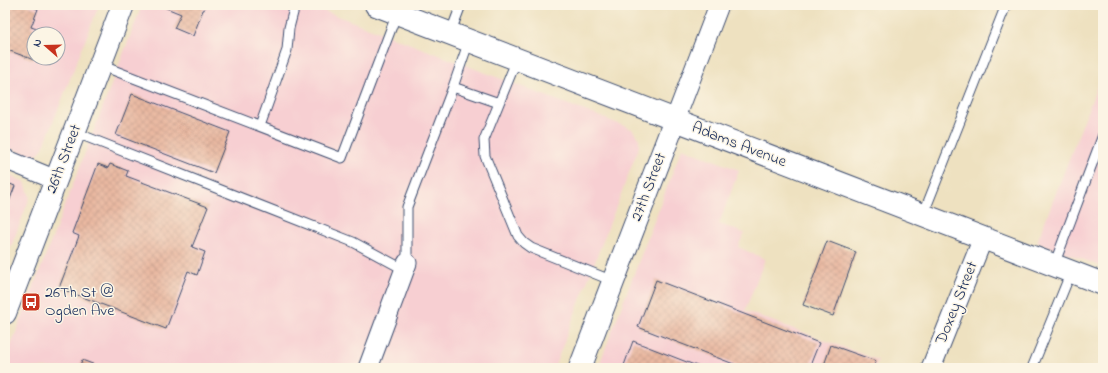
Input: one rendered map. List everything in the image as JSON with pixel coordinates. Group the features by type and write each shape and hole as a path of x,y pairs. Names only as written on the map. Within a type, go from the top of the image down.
{"street":[{"name":"26th Street","path":"5,313 123,5"},
{"name":"Adams Avenue","path":"376,5 1103,284"},
{"name":"27th Street","path":"580,368 719,5"},
{"path":"5,159 56,180"},
{"name":"Doxey Street","path":"931,368 983,238"},
{"path":"368,368 406,267"}],"lane":[{"path":"260,126 287,50 289,28 295,5"},
{"path":"74,132 353,242 406,267 407,207 453,87 460,37 462,5"},
{"path":"924,215 1006,5"},
{"path":"100,65 342,158 397,13"},
{"path":"517,59 484,140 483,147 485,156 518,236 531,248 613,281"},
{"path":"453,87 499,103"},
{"path":"1032,368 1062,269 1100,154 1103,135"}],"shaded area":[{"path":"5,5 99,5 43,148 37,155 32,156 5,147"},
{"path":"142,5 309,5 632,129 639,139 639,147 554,368 5,368 5,361"},
{"path":"1103,71 1103,267 1037,242"},
{"path":"682,148 739,170 719,224 744,233 738,247 765,259 745,311 878,360 875,368 598,368"},
{"path":"5,174 25,182 30,197 9,252 5,257"}],"building":[{"path":"5,5 27,5 38,9 31,26 26,26 26,57 5,49"},
{"path":"159,5 205,5 193,36 174,28 181,14"},
{"path":"132,94 230,132 214,173 116,135"},
{"path":"98,164 108,168 110,164 128,171 126,176 208,207 192,247 205,252 197,275 188,271 166,329 59,288 79,236 72,233"},
{"path":"5,182 15,186 5,212"},
{"path":"827,241 856,252 833,316 803,305"},
{"path":"656,280 819,343 809,368 744,368 638,327"},
{"path":"633,341 702,368 623,368"},
{"path":"831,345 876,361 873,368 823,368"},
{"path":"82,360 103,368 79,368"}],"place":[{"name":"26Th St @ Ogden Ave","path":"31,302"}]}
